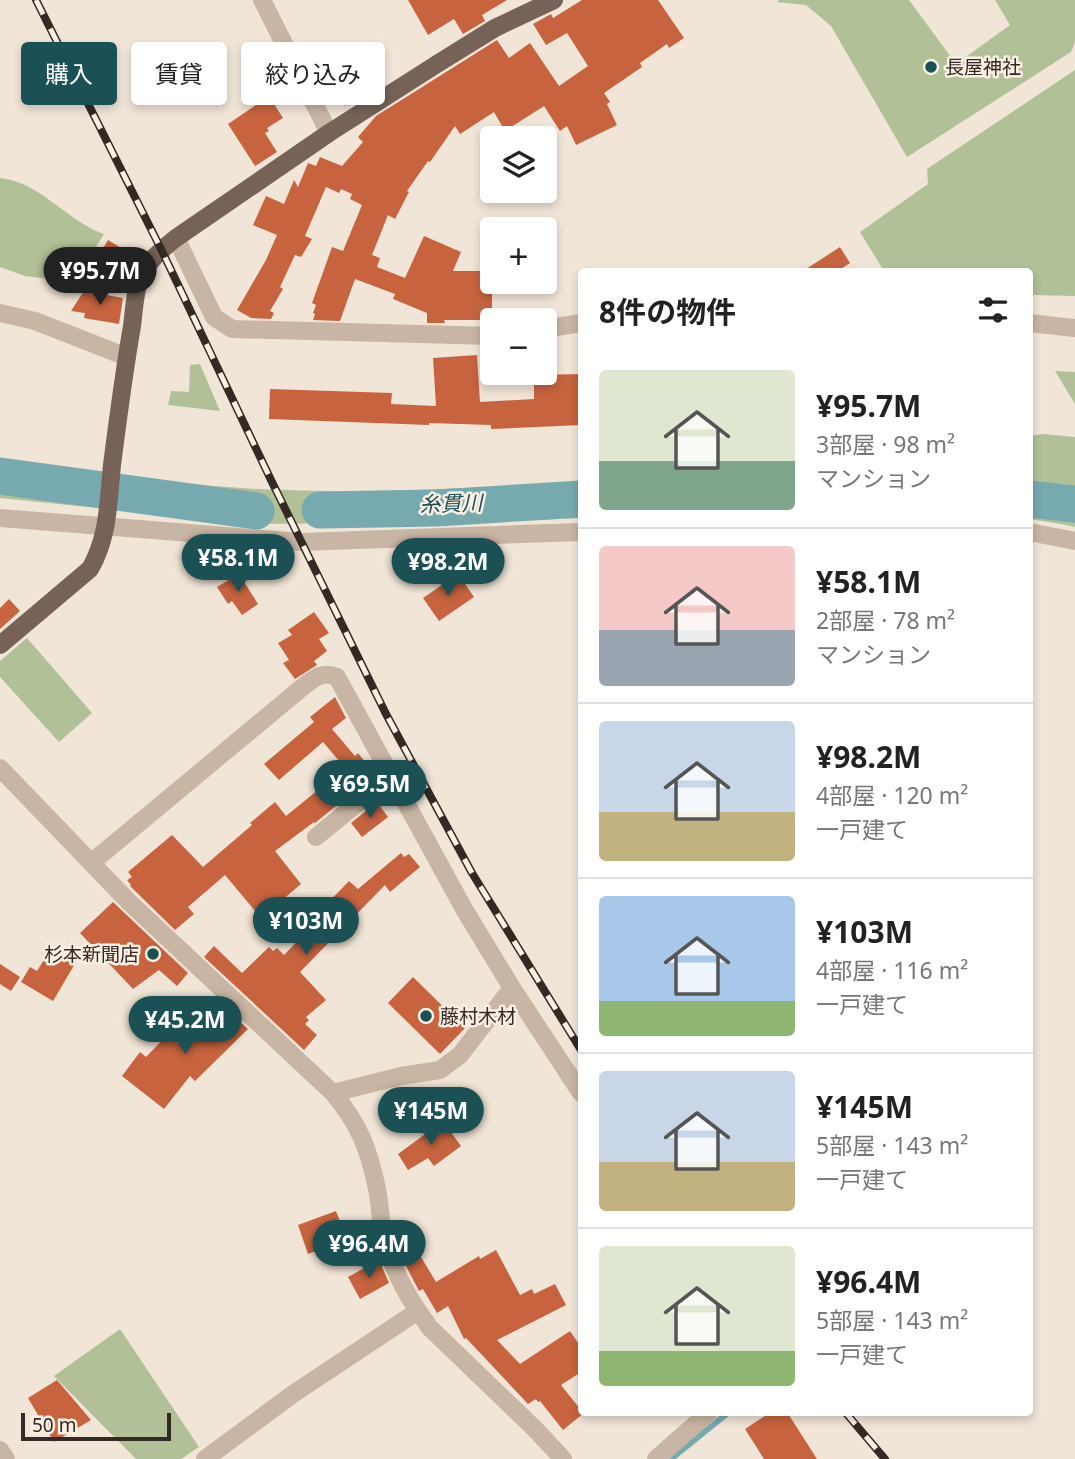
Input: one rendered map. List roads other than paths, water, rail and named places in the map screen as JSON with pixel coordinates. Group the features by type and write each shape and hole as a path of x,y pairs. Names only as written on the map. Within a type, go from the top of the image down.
{"main road":[{"path":"0,645 90,569 96,557 106,520 140,279 149,262 176,238 329,133 495,28 554,0"}],"street":[{"path":"262,0 329,133"},
{"path":"176,238 214,317 232,329 480,336"},
{"path":"0,313 35,321 127,357"},
{"path":"557,327 578,323"},
{"path":"1033,323 1075,328"},
{"path":"0,518 106,520 302,542 578,531"},
{"path":"1033,533 1075,541"},
{"path":"91,863 299,690 321,674 330,673 337,677 464,909 578,1088"},
{"path":"0,768 165,936 333,1093 347,1110 367,1146 390,1256 418,1311 430,1328 563,1459"},
{"path":"316,837 392,775"},
{"path":"333,1093 401,1076 440,1070 460,1055 512,988"},
{"path":"205,1459 293,1394 418,1311"},
{"path":"656,1459 704,1416"},
{"path":"0,1450 6,1459"}],"waterway":[{"name":"糸貫川","path":"0,476 256,511"},
{"name":"糸貫川","path":"320,510 437,508 578,499"},
{"name":"糸貫川","path":"1033,499 1075,504"},
{"path":"671,1459 724,1416"}],"railway":[{"path":"36,0 161,249 386,714 472,873 578,1045"},
{"path":"848,1416 885,1459"}],"place":[{"name":"長屋神社","path":"931,67"},
{"name":"杉本新聞店","path":"153,954"},
{"name":"藤村木材","path":"426,1016"}]}
